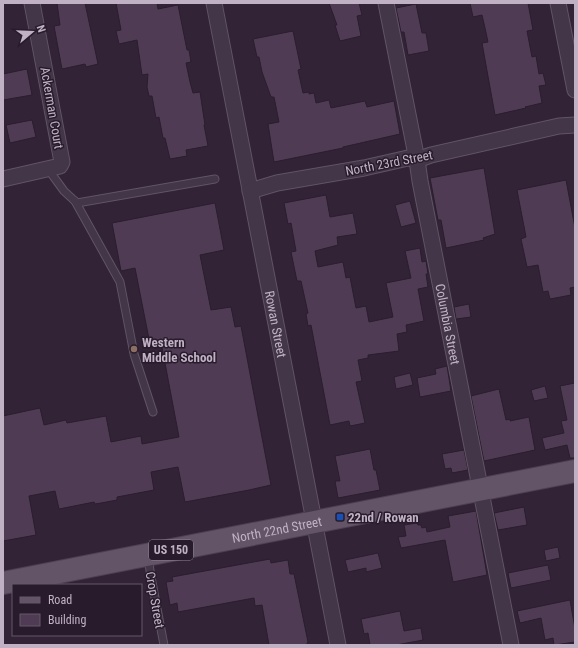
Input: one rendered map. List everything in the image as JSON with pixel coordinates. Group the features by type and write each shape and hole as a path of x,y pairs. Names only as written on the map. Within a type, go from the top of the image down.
{"main road":[{"name":"North 22nd Street","path":"3,583 575,471"}],"street":[{"name":"Ackerman Court","path":"32,3 62,162 54,168"},
{"name":"Rowan Street","path":"214,3 338,645"},
{"name":"Columbia Street","path":"386,3 511,645"},
{"path":"558,3 575,90"},
{"name":"North 23rd Street","path":"250,191 277,183 364,168 408,158 417,160 430,154 559,126 575,125"},
{"path":"3,179 54,168"}],"lane":[{"path":"54,168 64,191 75,201 120,282 134,354 153,412"},
{"path":"75,201 77,203 214,179"},
{"name":"Crop Street","path":"148,554 164,645"}],"building":[{"path":"57,3 85,3 98,64 86,67 85,64 62,69 54,26 60,25"},
{"path":"116,3 157,3 158,9 178,5 187,50 189,50 191,62 186,63 190,82 193,93 200,92 208,146 186,150 187,156 170,159 165,138 163,138 159,117 156,118 152,96 149,96 147,87 148,74 142,75 137,40 119,44 116,31 121,30"},
{"path":"329,3 359,3 362,15 357,16 361,36 340,41 335,25 337,25"},
{"path":"470,3 528,3 533,30 527,31 532,57 536,56 539,74 543,73 546,85 539,86 542,103 495,115 482,43 488,42 485,28 482,15 473,17"},
{"path":"416,4 422,33 426,33 429,51 408,55 404,32 401,32 396,8"},
{"path":"293,31 301,69 298,70 303,93 314,93 316,103 329,100 331,108 365,101 367,107 394,101 400,134 343,148 274,162 268,124 279,122 274,97 271,97 262,72 259,57 257,57 253,39"},
{"path":"27,69 32,95 3,100 3,74"},
{"path":"32,120 36,137 10,143 6,125"},
{"path":"484,168 495,234 483,238 484,240 446,248 441,220 438,220 430,178"},
{"path":"566,180 575,228 575,287 570,288 571,295 550,299 548,291 543,292 538,265 527,267 521,239 526,237 517,190"},
{"path":"326,195 330,217 353,213 357,234 337,237 338,245 315,251 318,267 343,262 346,278 350,277 356,308 366,306 369,322 393,317 386,283 411,278 405,251 420,248 422,262 426,261 428,274 426,274 428,287 418,289 424,321 406,325 407,332 397,334 399,351 368,355 368,358 358,360 362,381 356,382 365,423 350,426 349,421 330,425 311,325 308,326 306,314 308,313 301,281 297,281 291,252 296,251 291,223 288,224 284,203"},
{"path":"410,201 416,223 401,227 395,205"},
{"path":"215,203 224,250 200,255 211,310 231,307 235,327 241,326 271,485 185,502 178,467 151,472 154,490 117,497 117,500 95,504 94,502 59,509 55,491 29,496 36,535 3,541 3,416 40,408 44,425 66,420 67,423 106,416 111,442 141,436 142,444 179,437 161,342 150,344 135,268 121,271 112,223"},
{"path":"469,304 471,317 456,319 454,307"},
{"path":"447,366 451,391 420,397 417,378 436,374 435,369"},
{"path":"410,373 413,385 396,389 394,377"},
{"path":"575,383 575,458 570,458 567,445 545,450 542,438 564,433 561,421 567,420 560,386"},
{"path":"545,386 548,398 534,401 531,390"},
{"path":"499,389 506,420 510,419 510,421 529,417 535,450 484,461 471,396"},
{"path":"370,449 380,490 338,498 335,481 340,481 335,456"},
{"path":"464,450 468,470 452,473 451,468 445,469 442,454"},
{"path":"524,507 527,525 498,530 494,513"},
{"path":"476,511 487,575 453,582 445,540 401,548 398,537 406,536 404,525 417,523 418,525 421,525 422,528 426,527 427,532 450,527 448,516"},
{"path":"558,547 560,558 546,561 544,550"},
{"path":"378,553 382,568 366,572 366,568 348,572 345,560"},
{"path":"270,559 271,563 288,560 290,574 294,574 308,642 307,645 269,645 262,605 255,606 254,598 178,612 177,603 170,605 166,582 173,581 172,577"},
{"path":"548,565 551,580 511,588 508,573"},
{"path":"570,600 575,629 575,642 554,645 553,638 545,640 541,618 520,623 517,611"},
{"path":"400,611 404,631 421,628 423,640 396,645 370,645 368,633 364,634 361,619"}],"place":[{"name":"Western Middle School","path":"134,349"},
{"name":"22nd / Rowan","path":"340,517"}]}
